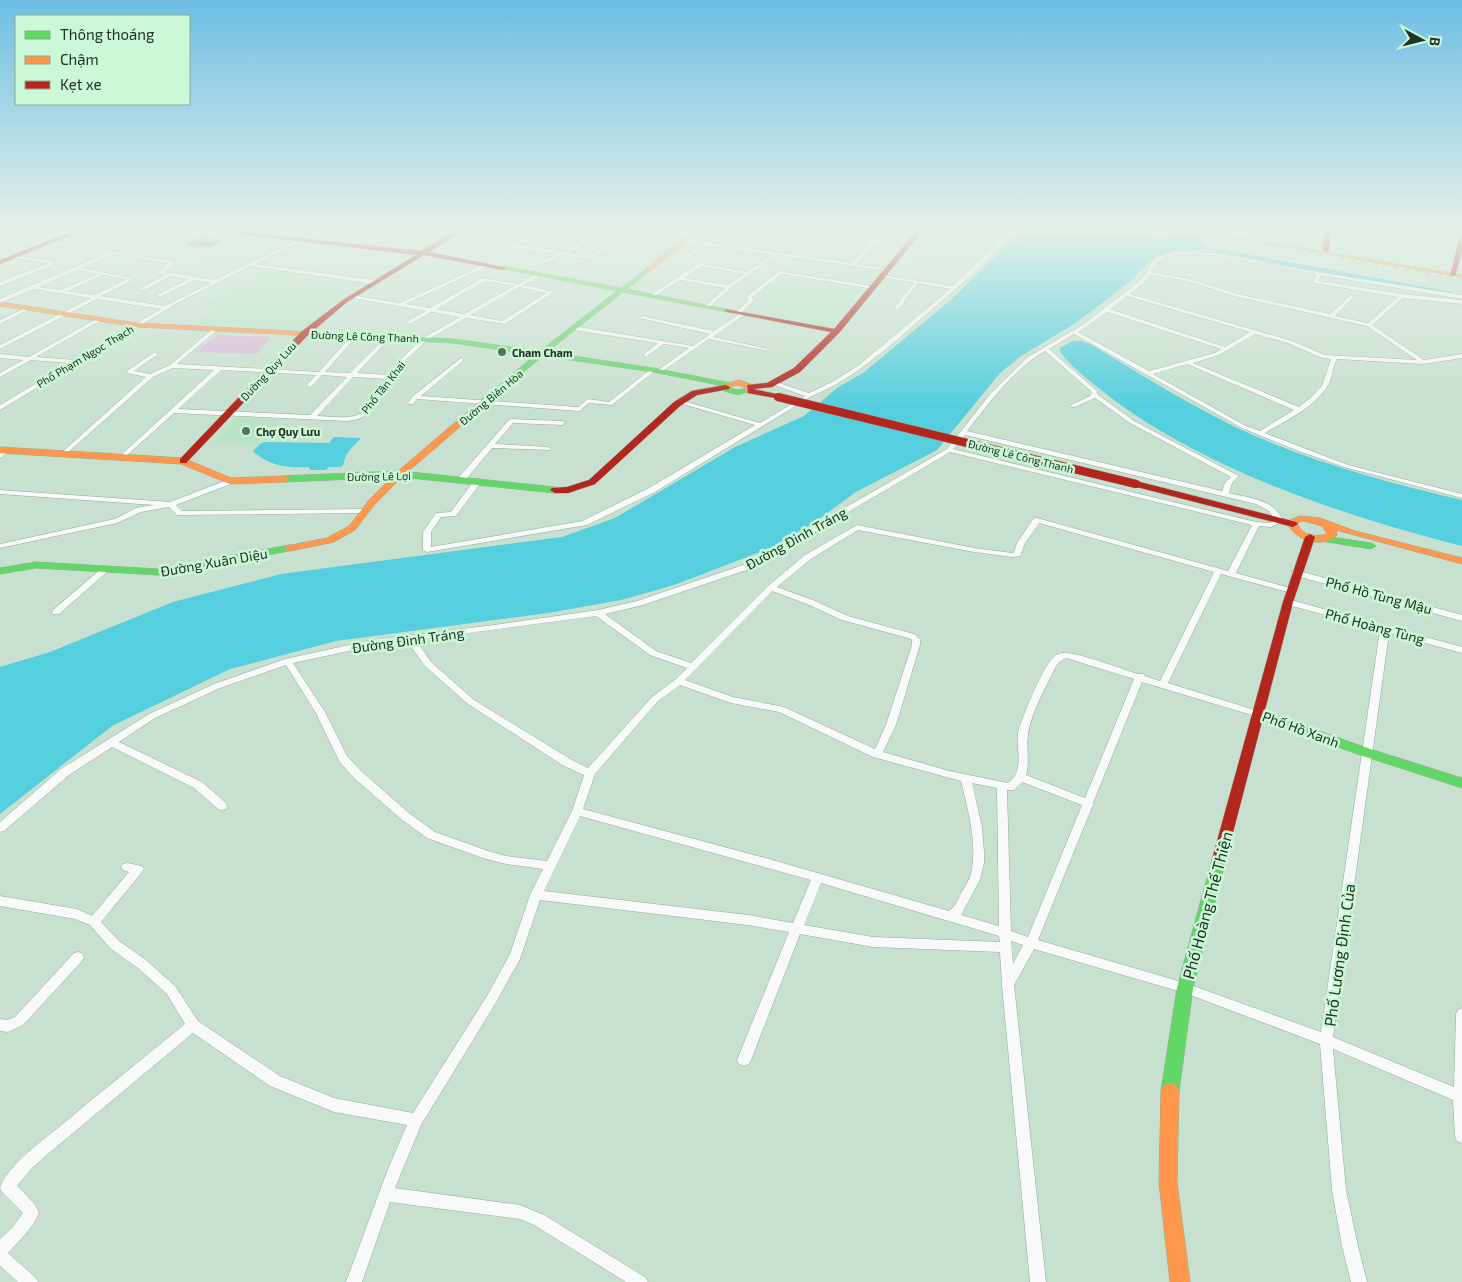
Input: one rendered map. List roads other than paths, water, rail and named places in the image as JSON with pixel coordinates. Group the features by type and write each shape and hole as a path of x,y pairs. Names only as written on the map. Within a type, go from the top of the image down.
{"street":[{"path":"0,302 32,288 166,308"},
{"path":"61,292 70,288"},
{"path":"0,347 114,288"},
{"path":"160,295 175,288"},
{"name":"Phố Phạm Ngọc Thạch","path":"0,408 137,325 205,288"},
{"name":"Đường Quy Lưu","path":"183,461 304,334 365,288"},
{"path":"401,304 436,288"},
{"path":"410,322 469,288"},
{"name":"Phố Tân Khai","path":"172,411 312,417 359,417 366,413 404,359 425,339 464,315 516,288"},
{"path":"529,288 551,292"},
{"path":"609,288 836,331"},
{"name":"Đường Biên Hòa","path":"400,474 623,288"},
{"path":"652,296 664,288"},
{"path":"707,307 729,288"},
{"path":"415,397 579,409 588,401 610,404 740,314 751,301 749,297 761,288"},
{"path":"750,388 774,383 798,370 836,331 873,288"},
{"path":"897,308 913,288"},
{"path":"774,383 801,394 810,394 824,390 863,365 954,288"},
{"name":"Đường Đinh Tráng","path":"0,828 65,772 160,712 217,686 288,661 372,643 598,613 658,597 752,565 949,450 993,394 1030,358 1074,332 1134,288"},
{"path":"1214,288 1236,295 1369,325 1423,362"},
{"path":"1352,288 1402,296 1462,302"},
{"name":"Đường Đinh Tráng","path":"1405,288 1462,297"},
{"path":"352,296 503,323 551,292"},
{"path":"1126,294 1294,344 1321,356 1423,362 1462,356"},
{"path":"1369,325 1402,296"},
{"path":"1331,316 1350,297"},
{"name":"Đường Lê Công Thanh","path":"0,302 62,314 137,325 425,339 656,371 727,386 729,391 735,393 750,388 778,397 1293,524"},
{"path":"0,322 29,308"},
{"path":"1106,310 1134,317 1173,333 1226,349"},
{"path":"642,318 714,333"},
{"path":"0,375 98,320"},
{"path":"574,328 692,347"},
{"path":"63,454 151,376 172,366 214,330"},
{"path":"1074,332 1244,427 1260,434 1346,466 1462,496"},
{"path":"1149,373 1189,363 1226,349 1254,332"},
{"path":"310,385 355,336"},
{"path":"312,417 388,337"},
{"path":"707,337 767,350"},
{"path":"646,355 662,342"},
{"path":"1045,348 1093,389 1094,395 1132,422 1235,476 1229,483 1225,494"},
{"path":"151,376 130,372 156,354"},
{"path":"0,356 74,362"},
{"path":"1260,434 1298,409 1325,386 1330,364 1335,358"},
{"path":"411,404 415,397 461,360"},
{"path":"1189,363 1298,409"},
{"path":"172,366 392,376"},
{"path":"122,457 220,368"},
{"name":"Đường Lê Lợi","path":"2,452 183,461 230,481 400,474 568,490 592,482 624,451 681,402 695,393 727,386"},
{"path":"478,482 453,514 439,515 427,532 427,550 584,523 652,490 810,394"},
{"path":"1073,406 1094,395"},
{"path":"681,402 761,425"},
{"path":"461,480 511,421 562,423"},
{"path":"949,450 1256,524 1271,525 1280,521 1270,507 1258,502 962,432"},
{"path":"490,446 548,449"},
{"name":"Đường Xuân Diệu","path":"0,571 36,565 158,572 330,540 352,528 400,474"},
{"path":"0,546 117,521 139,510 171,504 230,481"},
{"path":"0,492 171,504 180,513 365,512"},
{"path":"1462,561 1352,533 1321,522 1302,518 1294,521 1293,524 1295,530 1310,537 1358,543 1462,569"},
{"name":"Phố Hoàng Tùng","path":"771,588 808,557 858,527 897,536 1007,555 1017,554 1021,543 1037,520 1225,572 1290,597 1385,628 1462,650"},
{"path":"1321,522 1327,525 1333,532 1332,535 1324,539"},
{"path":"1162,683 1225,572 1256,524"},
{"name":"Phố Hoàng Thế Thiện","path":"1180,1282 1168,1182 1170,1082 1185,988 1296,573 1310,537"},
{"path":"56,612 105,570"},
{"name":"Phố Hồ Tùng Mậu","path":"1296,573 1462,618"},
{"path":"354,1282 386,1194 416,1120 492,1000 516,955 536,895 577,811 590,773 655,699 693,667 771,588 810,602 844,618 916,639 916,645 891,725 877,754"},
{"path":"598,613 653,653 693,667"},
{"name":"Phố Lương Định Của","path":"1359,1282 1339,1190 1326,1040 1385,628"},
{"path":"410,639 428,664 471,702 568,763 590,773"},
{"name":"Phố Hồ Xanh","path":"1021,777 1024,760 1023,733 1054,662 1062,656 1070,655 1258,714 1368,753 1462,783"},
{"path":"288,661 320,712 343,758 357,774 404,816 432,835 487,855 506,860 550,866"},
{"path":"1008,985 1031,943 1140,676"},
{"path":"679,680 731,700 781,709 877,754 966,779 1002,786 1010,787 1021,777 1089,804"},
{"path":"111,742 198,785 222,806"},
{"path":"949,917 957,914 964,902 976,877 978,861 978,847 966,779"},
{"path":"1002,786 1005,940 1008,985 1038,1282"},
{"path":"577,811 769,863 987,927 1005,940"},
{"path":"94,922 138,869 127,867"},
{"path":"744,1060 817,878"},
{"path":"536,895 657,908 798,928 873,942 1005,940 1031,943 1185,988 1326,1040 1461,1096"},
{"path":"0,901 78,914 94,922 115,945 142,964 171,990 193,1025 275,1081 334,1105 416,1120"},
{"path":"0,1025 8,1026 19,1021 78,957"},
{"path":"1462,1014 1462,1136"},
{"path":"0,1250 17,1233 32,1213 24,1203 3,1186 30,1160 193,1025"},
{"path":"386,1194 520,1212 539,1220 640,1282"},
{"path":"0,1256 30,1282"}],"water":[{"path":"963,288 1122,288 1074,324 1021,356 1000,373 937,450 856,492 812,524 768,549 674,585 621,600 548,613 336,641 230,669 112,726 0,814 0,667 50,652 173,602 281,574 562,537 615,518 735,447 804,416 838,387 863,373"},
{"path":"1073,341 1090,344 1171,393 1255,436 1357,473 1462,500 1462,546 1370,520 1276,487 1229,467 1185,445 1143,420 1105,393 1064,358 1060,348"},
{"path":"334,437 361,438 348,453 341,467 329,467 326,470 310,470 309,467 279,465 266,460 253,451 265,442 329,443"}],"waterway":[{"path":"1424,288 1449,292"}],"place":[{"name":"Cham Cham","path":"502,352"},
{"name":"Chợ Quy Lưu","path":"246,431"}]}
